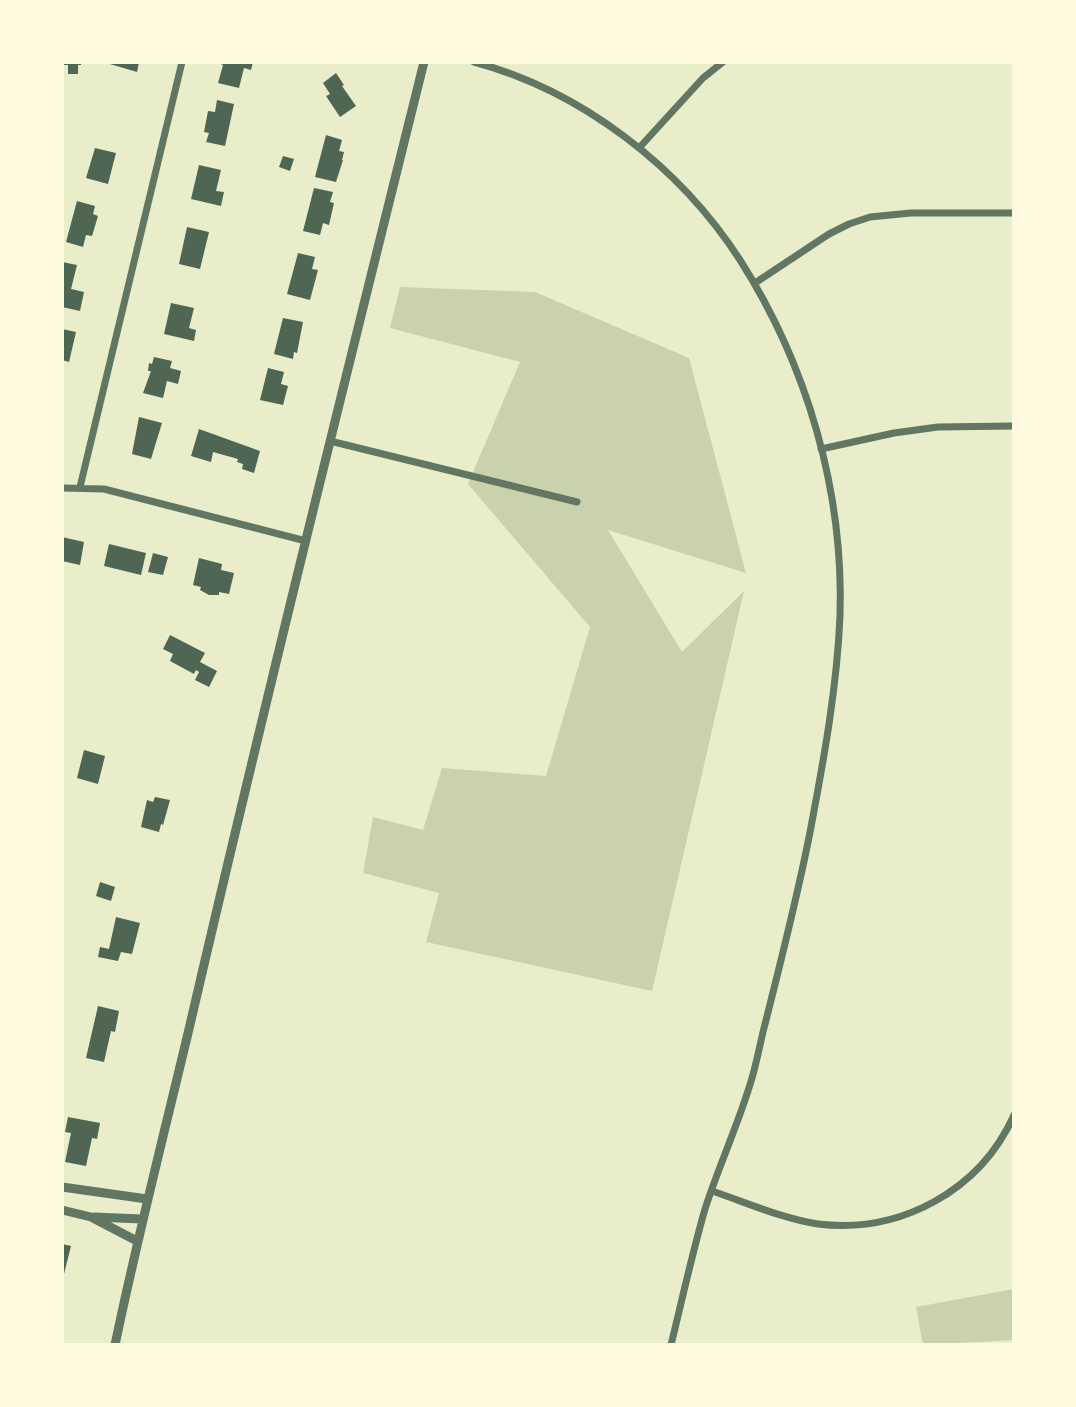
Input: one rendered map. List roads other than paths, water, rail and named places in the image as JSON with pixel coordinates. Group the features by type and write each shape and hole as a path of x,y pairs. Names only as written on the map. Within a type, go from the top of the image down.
{"street":[{"path":"80,487 182,62"},
{"path":"115,1345 142,1219 424,62"},
{"path":"474,62 526,80 600,119 639,148 711,220 755,283 798,375 821,449 835,525 840,613 837,657 814,815 785,949 750,1086 712,1191 671,1345"},
{"path":"639,148 703,78 723,62"},
{"path":"755,283 829,234 870,217 911,213 1014,213"},
{"path":"821,449 938,427 1014,426"},
{"path":"330,441 577,502"},
{"path":"62,488 104,489 306,541"},
{"path":"712,1191 816,1223 841,1226 889,1220 917,1211 959,1187 995,1149 1014,1115"},
{"path":"62,1187 147,1199"},
{"path":"62,1210 91,1217 142,1219"},
{"path":"91,1217 137,1241"}]}
